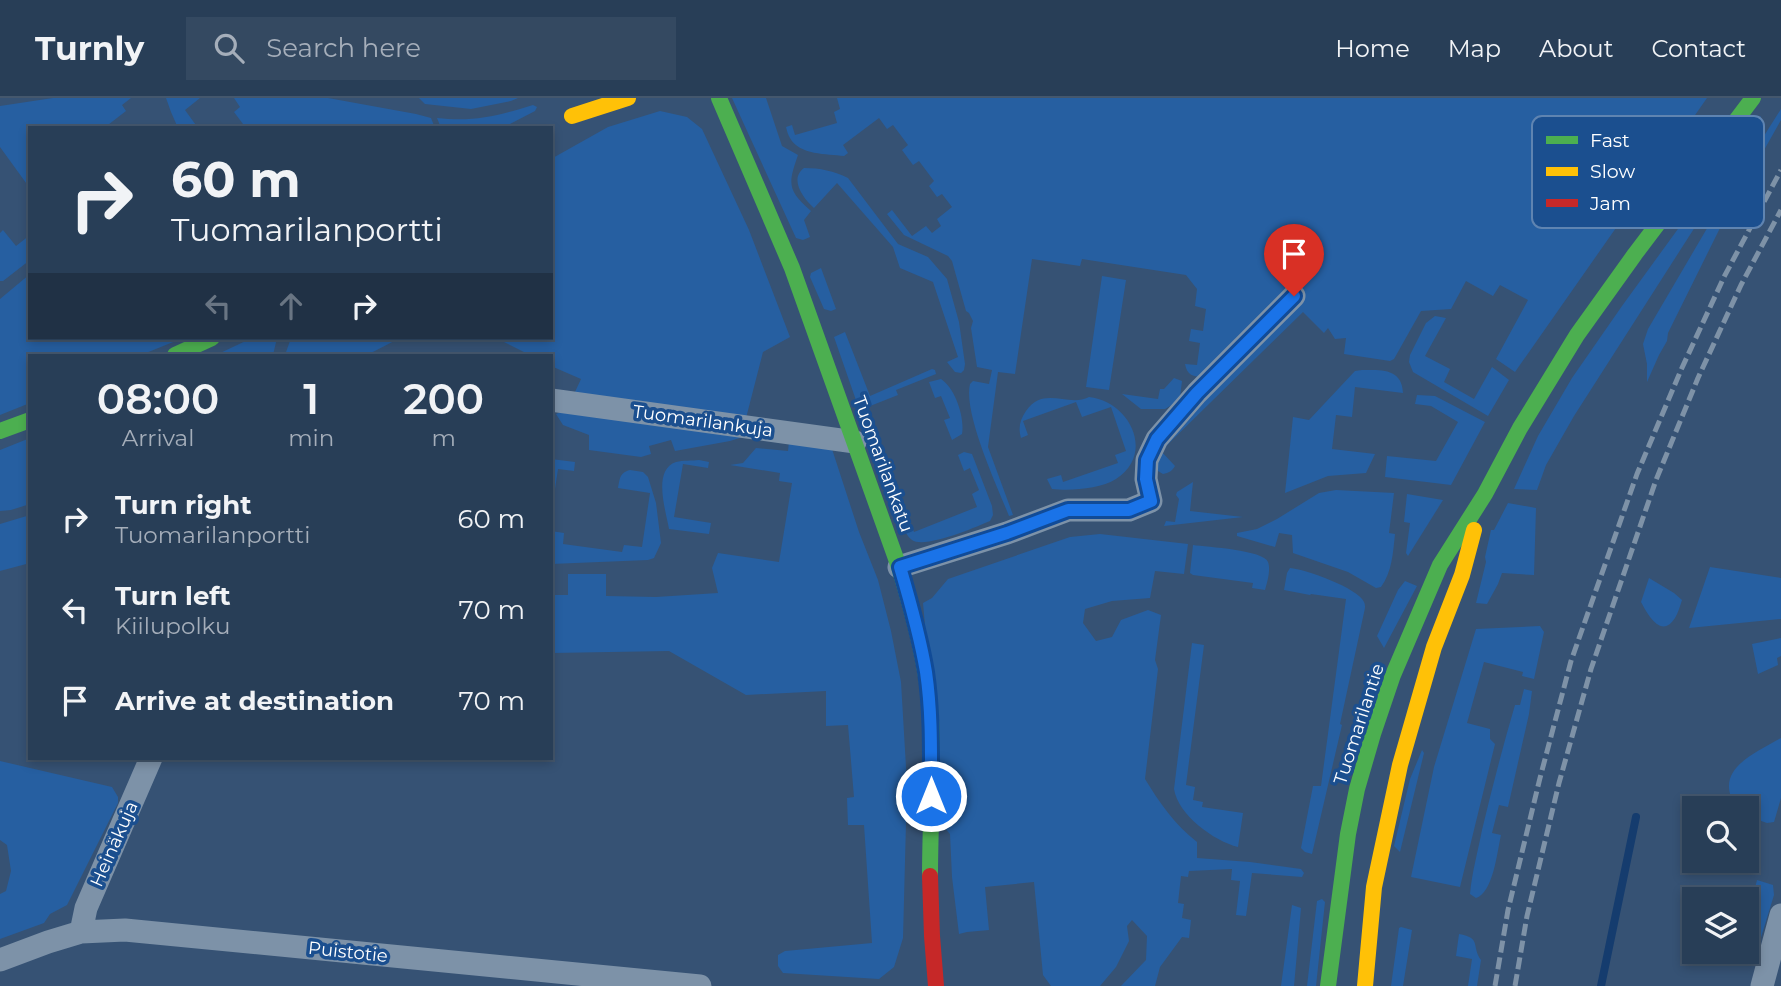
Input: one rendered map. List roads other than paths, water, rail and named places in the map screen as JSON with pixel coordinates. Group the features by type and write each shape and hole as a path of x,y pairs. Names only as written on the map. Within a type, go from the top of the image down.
{"main road":[{"path":"595,98 567,119 628,98"},
{"name":"Tuomarilankatu","path":"719,98 792,268 900,567 908,596 926,671 931,720 931,904 932,956 936,986"},
{"name":"Tuomarilantie","path":"1738,116 1752,98"},
{"name":"Tuomarilantie","path":"1328,986 1348,834 1357,789 1393,675 1440,565 1485,494 1520,428 1577,335 1654,228"},
{"path":"177,354 208,340"},
{"path":"0,431 28,421"},
{"name":"Tuomarilantie","path":"1364,986 1374,887 1400,765 1434,647 1461,575 1485,494"}],"street":[{"path":"900,567 1007,533 1068,510 1129,510 1151,501 1146,479 1147,460 1157,439 1197,393 1294,296"},
{"name":"Tuomarilankuja","path":"553,400 855,442"},
{"name":"Heinäkuja","path":"81,932 86,908 150,760"},
{"path":"1762,986 1781,915"},
{"name":"Puistotie","path":"0,960 81,932 125,930 700,986"}],"waterway":[{"path":"1601,986 1636,817"}],"railway":[{"path":"1764,202 1781,170"},
{"path":"1515,986 1527,916 1559,783 1591,669 1656,480 1698,378 1741,285 1781,210"},
{"path":"1495,986 1508,910 1571,661 1637,474 1681,370 1750,228"}]}
